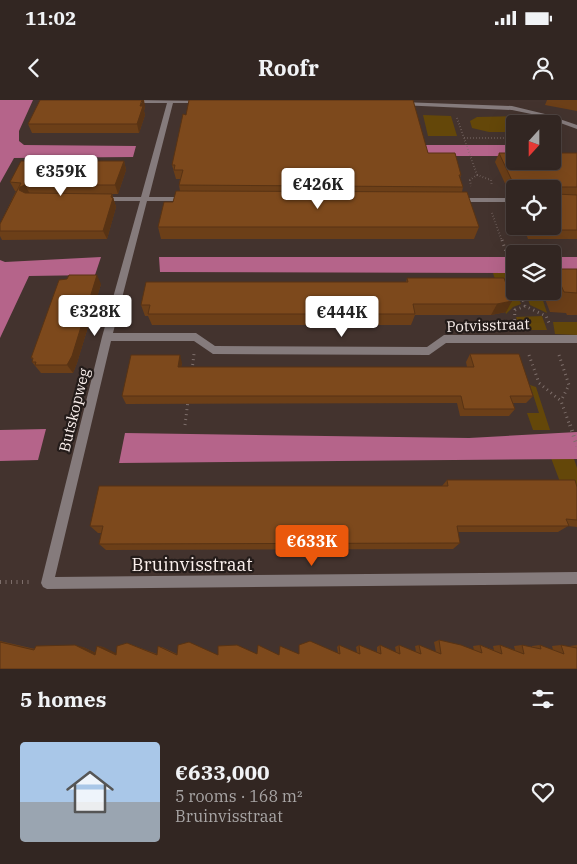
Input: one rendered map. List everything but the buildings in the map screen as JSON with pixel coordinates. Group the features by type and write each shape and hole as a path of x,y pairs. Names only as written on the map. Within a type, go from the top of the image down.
{"street":[{"name":"Butskopweg","path":"47,583 107,337 171,101"},
{"path":"122,102 210,101"},
{"path":"393,103 512,108 543,115 577,127"},
{"path":"96,199 193,199"},
{"path":"448,200 506,200"},
{"path":"107,337 196,337"},
{"name":"Potvisstraat","path":"196,337 213,350 429,350 444,339 577,339"},
{"name":"Bruinvisstraat","path":"47,583 577,578"}],"path":[{"path":"475,167 464,138 506,138"},
{"path":"477,175 491,180 493,186 487,186"},
{"path":"504,250 506,255"},
{"path":"525,306 515,310 512,322 518,338 527,350 539,383 562,401 577,446"},
{"path":"191,376 196,337"},
{"path":"185,425 188,396"},
{"path":"0,582 47,583"}],"shaded area":[{"path":"0,100 33,100 19,131 19,141 24,145 136,146 133,157 14,158 0,183"},
{"path":"423,115 451,116 457,136 428,136"},
{"path":"506,116 506,132 489,132 472,128 470,121 477,117"},
{"path":"187,145 506,145 506,156 185,156"},
{"path":"101,257 95,275 29,276 0,338 0,260 5,262"},
{"path":"159,257 506,257 506,273 160,272"},
{"path":"561,257 577,257 577,274 561,274"},
{"path":"493,273 506,273 506,300 519,300 521,304 513,307 506,314"},
{"path":"528,300 543,300 547,313 530,305"},
{"path":"542,316 547,330 521,330 516,317"},
{"path":"553,322 577,322 577,335 555,334"},
{"path":"530,385 536,387 550,430 533,430 527,413 539,413"},
{"path":"46,429 38,460 0,461 0,430"},
{"path":"577,432 577,459 119,463 125,433 469,438"},
{"path":"551,458 574,459 577,468 577,527"}]}
